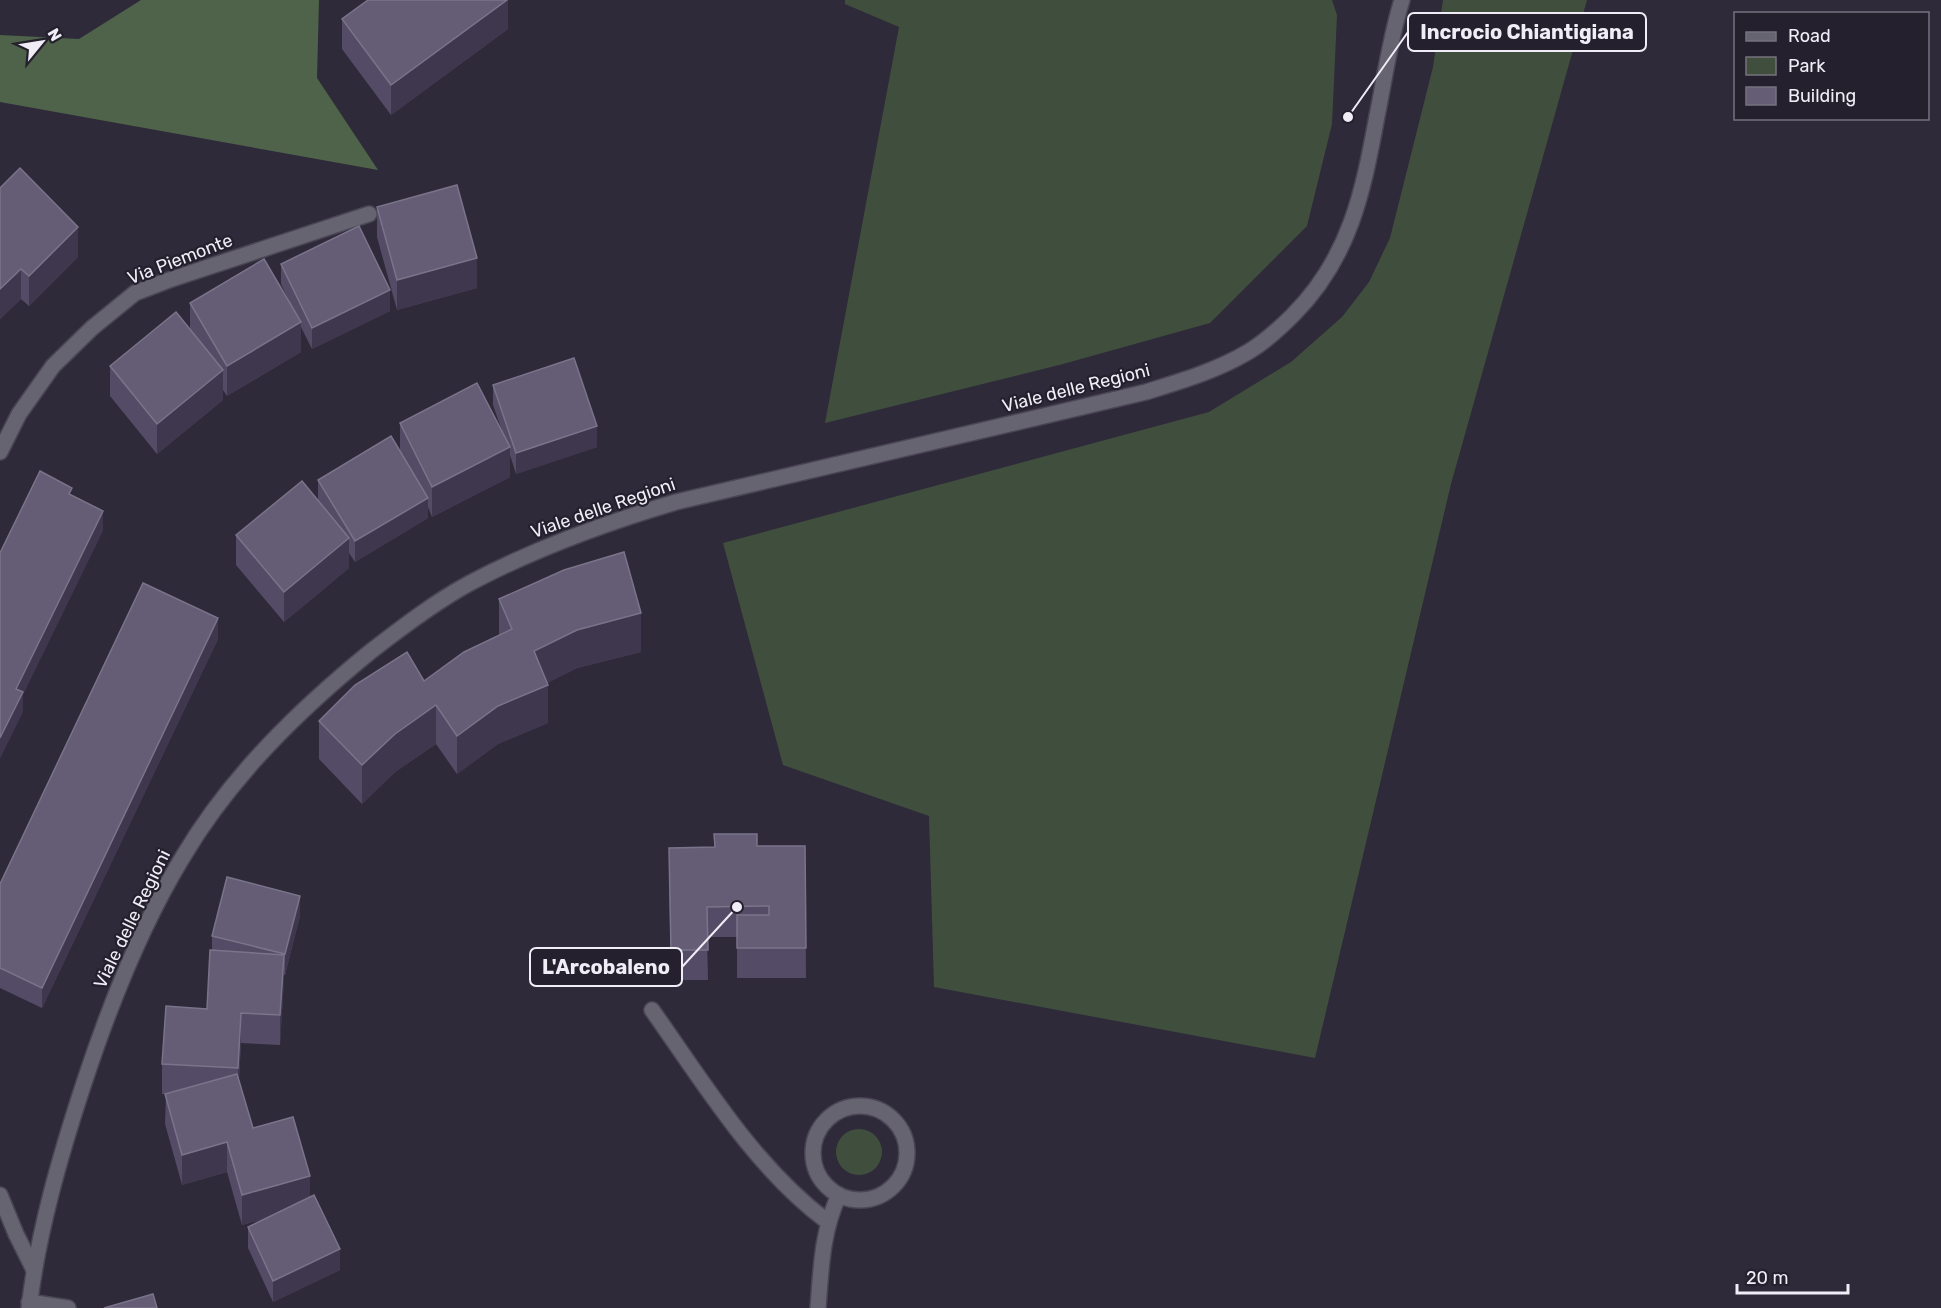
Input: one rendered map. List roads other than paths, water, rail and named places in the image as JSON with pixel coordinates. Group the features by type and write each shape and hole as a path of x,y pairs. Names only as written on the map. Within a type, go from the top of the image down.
{"street":[{"name":"Viale delle Regioni","path":"1391,0 1393,28"},
{"name":"Viale delle Regioni","path":"29,1305 34,1270 74,1112 104,1025 145,927 184,854 223,799 261,753 322,692 390,636 468,584 536,551 572,537 676,502 1146,392 1206,372 1260,344 1283,325 1314,292 1329,271 1341,248 1362,188 1393,28 1402,0"},
{"name":"Via Piemonte","path":"0,452 19,414 53,366 92,328 135,293 369,214"},
{"path":"652,1010 719,1104 764,1161 808,1207 828,1222"},
{"path":"865,1106 881,1111 894,1120 903,1132 907,1146 907,1161 902,1175 893,1187 874,1198 853,1199 839,1195 826,1185 816,1171 813,1155 815,1139 822,1124 835,1113 849,1107 865,1106"},
{"path":"0,1195 34,1270"},
{"path":"818,1308 828,1222 839,1195"},
{"path":"29,1305 68,1308"}],"place":[{"name":"Incrocio Chiantigiana","path":"1348,117"},
{"name":"L'Arcobaleno","path":"737,907"}]}
